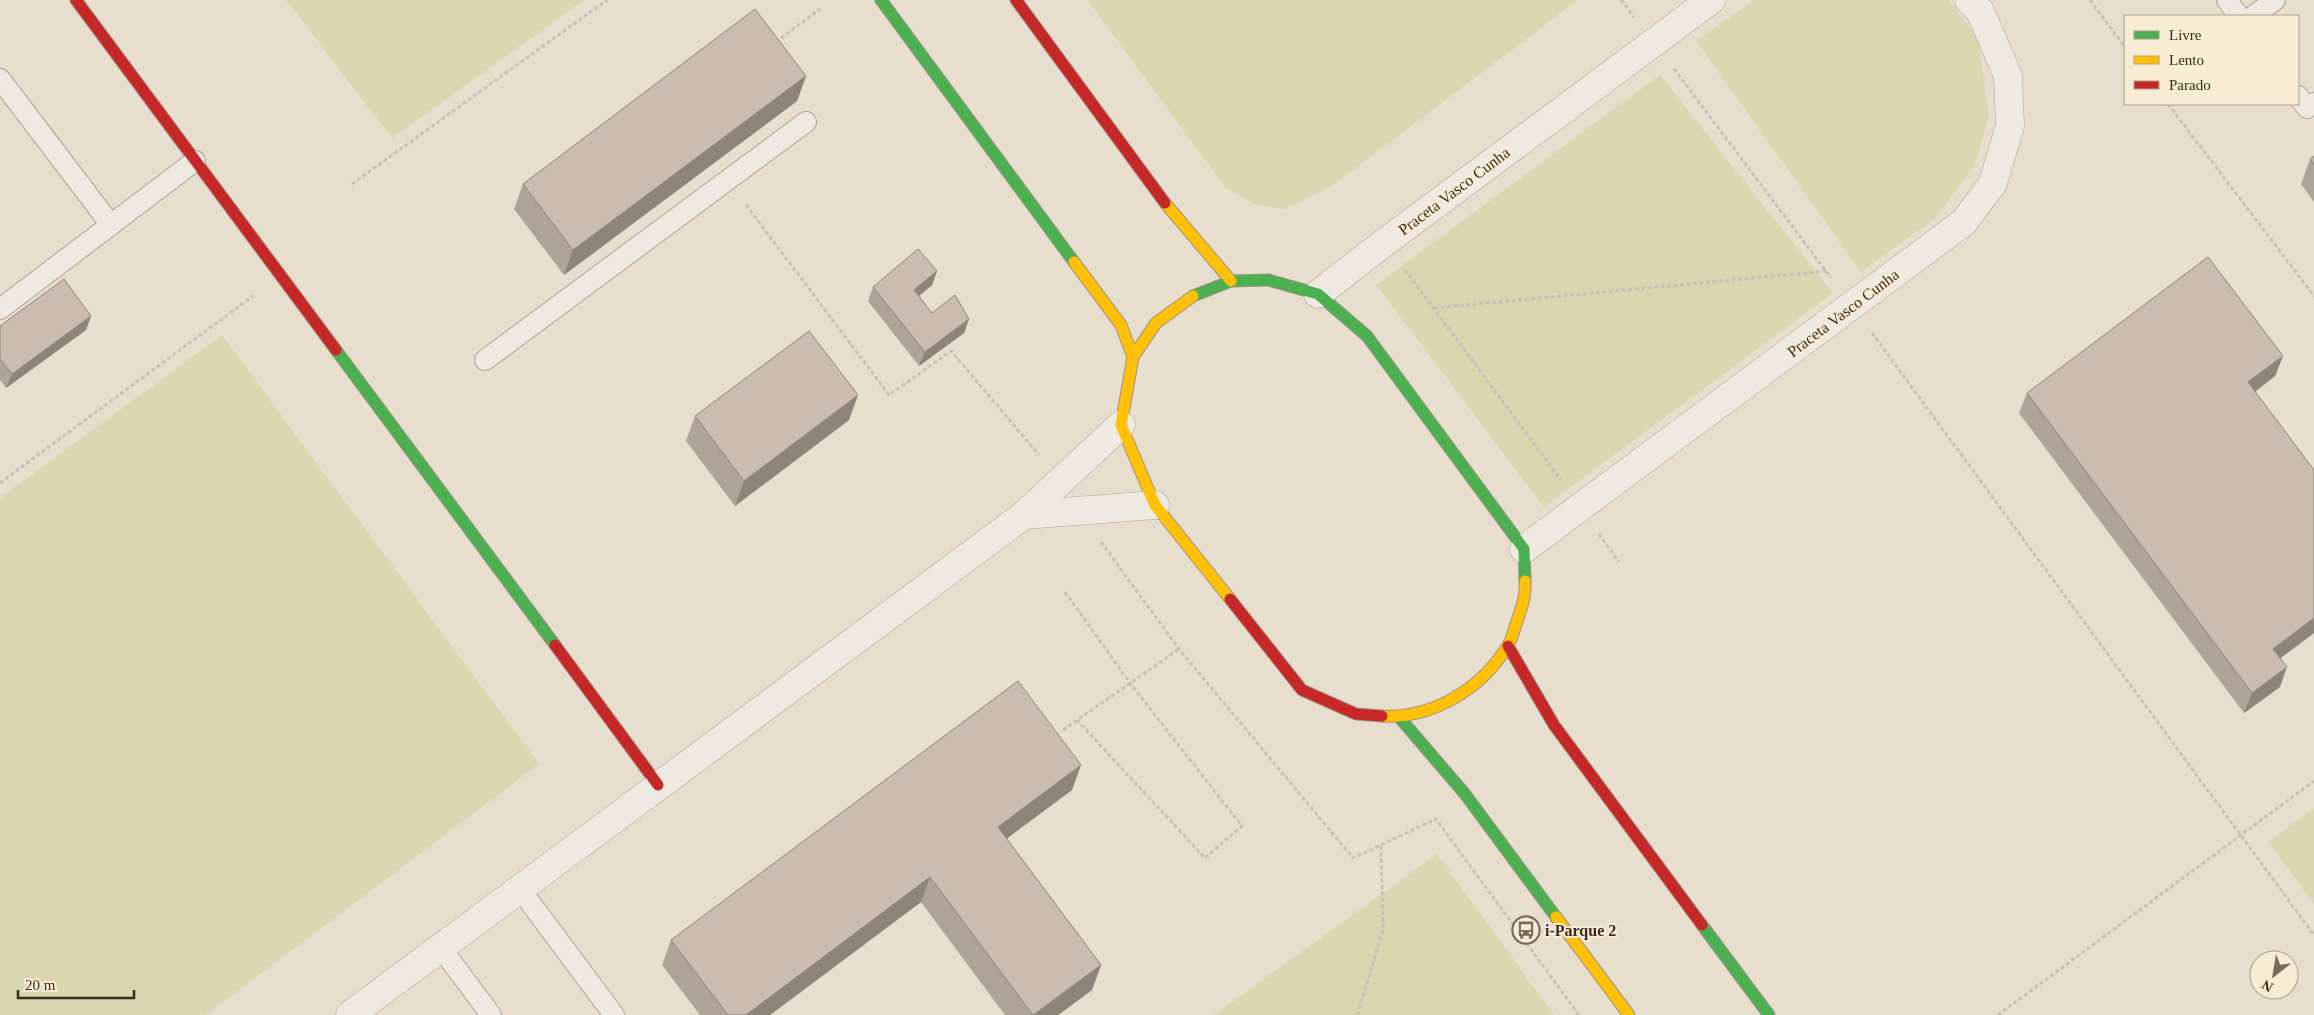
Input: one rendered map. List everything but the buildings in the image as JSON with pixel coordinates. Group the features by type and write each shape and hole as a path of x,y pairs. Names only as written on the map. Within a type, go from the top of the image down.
{"street":[{"path":"76,0 658,785"},
{"path":"881,0 1121,324 1133,358"},
{"path":"1016,0 1167,205 1231,281"},
{"name":"Praceta Vasco Cunha","path":"1318,294 1384,242 1711,0"},
{"name":"Praceta Vasco Cunha","path":"1524,549 1964,222 1993,183 2010,126 2008,76 1981,4"},
{"path":"1268,280 1318,294 1367,336 1524,549 1526,596 1508,646 1480,681 1445,704 1399,716 1356,714 1302,690 1155,505 1121,425 1133,358 1156,323 1197,293 1231,281 1268,280"},
{"path":"350,1015 1024,515 1121,425"},
{"path":"1024,515 1155,505"},
{"path":"1508,646 1554,725 1769,1015"},
{"path":"1399,716 1464,794 1629,1015"}],"lane":[{"path":"2227,0 2238,15"},
{"path":"2255,15 2275,0"},
{"path":"0,79 112,225"},
{"path":"2299,97 2307,108 2314,103"},
{"path":"485,360 806,122"},
{"path":"3,302 112,225 196,161"},
{"path":"520,889 614,1015"},
{"path":"441,948 492,1015"}],"path":[{"path":"352,184 607,0"},
{"path":"2090,0 2124,46"},
{"path":"768,48 820,9"},
{"path":"1654,43 1826,271 2239,836 2314,935"},
{"path":"2169,105 2314,296"},
{"path":"728,180 889,395 951,352 1001,413 1061,480"},
{"path":"1384,242 1580,506 1619,562"},
{"path":"1434,308 1826,271"},
{"path":"0,483 281,276"},
{"path":"1079,512 1179,649 1353,858 1436,819 1579,1015"},
{"path":"1065,592 1130,683 1242,826 1205,858 1077,720"},
{"path":"1063,730 1179,649"},
{"path":"1998,1015 2314,781"},
{"path":"1357,1015 1383,930 1381,845"}],"shaded area":[{"path":"286,0 584,0 392,138"},
{"path":"1087,0 1578,0 1329,188 1284,209 1255,205 1226,188"},
{"path":"1754,0 1949,0 1978,40 1989,116 1975,164 1937,217 1861,272 1696,41"},
{"path":"1660,75 1833,293 1544,507 1376,285"},
{"path":"222,335 539,764 206,1015 0,1015 0,498"},
{"path":"2314,808 2314,904 2268,842"},
{"path":"1437,854 1554,1015 1214,1015"}],"traffic: fast":[{"path":"881,0 1074,262"},
{"path":"1268,280 1318,294 1367,336 1524,549 1525,581"},
{"path":"1193,296 1231,281 1268,280"},
{"path":"336,350 555,645"},
{"path":"1399,717 1465,794 1556,917"},
{"path":"1702,925 1769,1015"}],"traffic: slow":[{"path":"1165,203 1231,281"},
{"path":"1074,262 1121,325 1133,357"},
{"path":"1193,296 1156,323 1133,357 1121,425 1155,505 1230,599"},
{"path":"1382,716 1401,716 1437,707 1454,698 1484,676 1510,641 1523,601 1525,581"},
{"path":"1556,917 1629,1015"}],"traffic: jam":[{"path":"76,0 336,350"},
{"path":"1016,0 1165,203"},
{"path":"1230,599 1302,690 1356,714 1382,716"},
{"path":"555,645 658,785"},
{"path":"1508,646 1554,725 1702,925"}],"place":[{"name":"i-Parque 2","path":"1526,930"}]}
